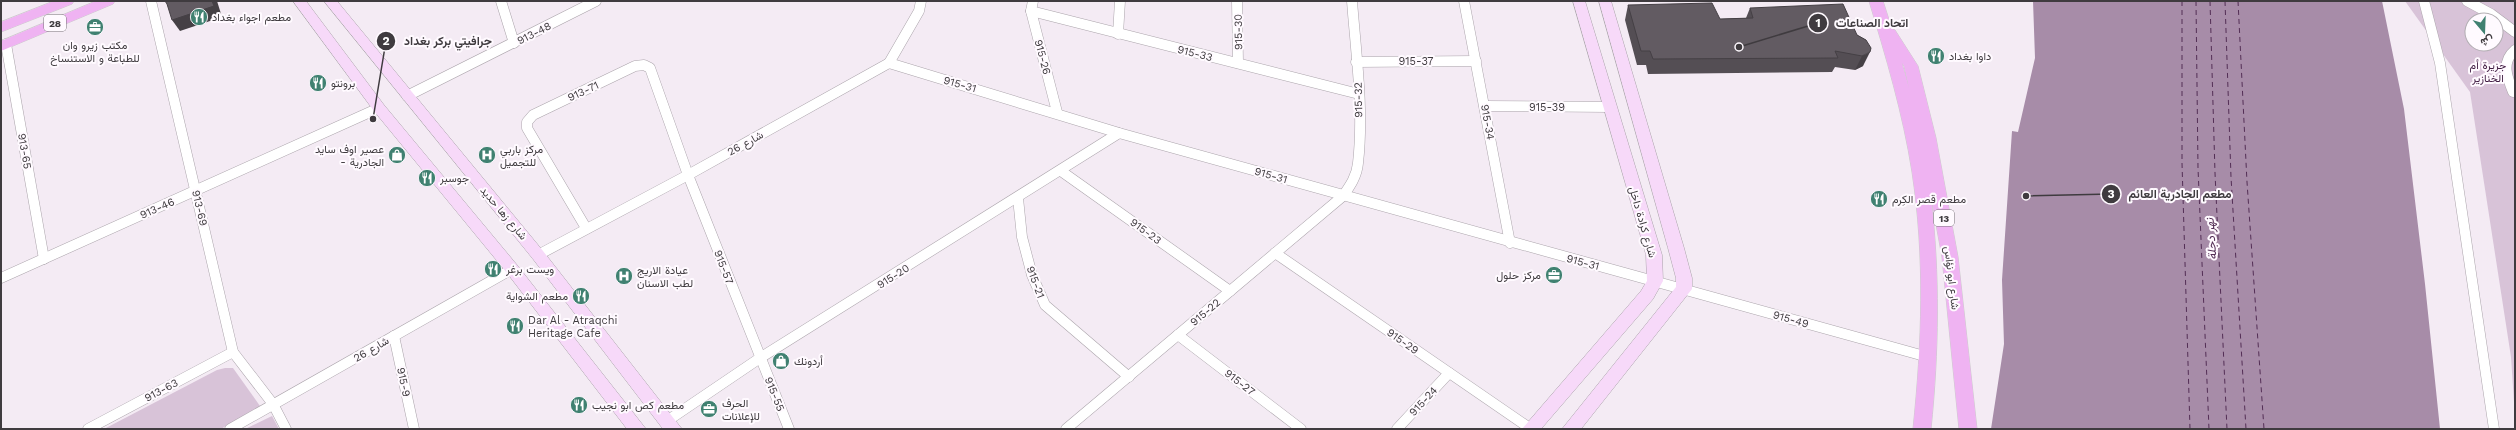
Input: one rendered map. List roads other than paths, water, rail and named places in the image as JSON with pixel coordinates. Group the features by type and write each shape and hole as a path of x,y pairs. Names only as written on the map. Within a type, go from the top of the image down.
{"main road":[{"name":"28","path":"1,27 67,1"},
{"name":"28","path":"4,45 108,1"},
{"name":"شارع ابو نؤاس","path":"1876,1 1905,104 1923,196 1928,269 1928,357 1922,429"},
{"name":"شارع ابو نؤاس","path":"1881,18 1911,66 1922,107 1950,257 1968,429"}],"street":[{"name":"913-69","path":"151,1 234,352 273,404 286,429"},
{"path":"299,1 379,108 512,269 637,429"},
{"name":"شارع زها حديد","path":"330,1 406,96 538,255 670,425"},
{"path":"501,1 514,43"},
{"name":"913-48","path":"406,96 596,1"},
{"path":"889,63 919,11 921,1"},
{"name":"915-26","path":"1033,1 1031,11 1057,112"},
{"path":"1118,34 1120,1"},
{"name":"915-30","path":"1237,1 1238,63"},
{"name":"915-32","path":"1343,196 1352,184 1358,164 1359,94 1352,1"},
{"name":"915-34","path":"1464,1 1510,242"},
{"name":"شارع كرادة داخل","path":"1579,1 1609,107 1654,255 1655,281"},
{"path":"1571,429 1684,289 1684,278 1676,248 1605,1"},
{"path":"2424,1 2440,63 2494,429"},
{"path":"2467,1 2491,14 2515,32"},
{"name":"915-33","path":"1031,11 1359,94"},
{"name":"913-65","path":"4,45 44,259"},
{"path":"2513,92 2506,66 2509,55 2515,50"},
{"name":"915-37","path":"1356,62 1476,61"},
{"name":"915-31","path":"889,63 1057,112 1119,132 1343,196 1655,281"},
{"name":"شارع 26","path":"538,255 586,228 688,175 889,63"},
{"name":"913-71","path":"586,228 528,128 527,122 533,115 635,66 644,65 650,68 688,175"},
{"name":"915-39","path":"1485,106 1609,107"},
{"name":"913-46","path":"1,278 379,108"},
{"name":"915-20","path":"670,425 760,358 1061,171 1119,132"},
{"name":"915-23","path":"1061,171 1230,291"},
{"name":"915-57","path":"688,175 760,358"},
{"name":"915-22","path":"1074,427 1129,377 1343,196"},
{"name":"915-21","path":"1018,198 1022,237 1032,275 1045,305 1129,377"},
{"name":"915-29","path":"1275,253 1531,429"},
{"name":"شارع 26","path":"230,429 512,269"},
{"path":"1531,429 1634,311 1655,281"},
{"name":"915-49","path":"1655,281 1928,357"},
{"name":"915-27","path":"1178,335 1301,429"},
{"name":"915-9","path":"394,336 414,429"},
{"name":"913-63","path":"88,429 234,352"},
{"name":"915-55","path":"760,358 789,429"},
{"name":"915-24","path":"1396,429 1449,373"}],"water":[{"name":"نهر دجلة","path":"2033,1 2382,1 2404,109 2425,284 2440,429 1991,429 2004,344 2002,280 2012,131 2018,132 2035,58"}],"place":[{"name":"مطعم اجواء بغداد","path":"199,17"},
{"name":"مكتب زيرو وان للطباعة و الاستنساخ","path":"95,27"},
{"name":"اتحاد الصناعات","path":"1739,47"},
{"name":"داوا بغداد","path":"1936,56"},
{"name":"برونتو","path":"318,83"},
{"name":"جرافيتي بركر بغداد","path":"373,119"},
{"name":"عصير اوف سايد - الجادرية","path":"397,155"},
{"name":"مركز باربي للتجميل","path":"487,155"},
{"name":"جوسبر","path":"427,178"},
{"name":"مطعم الجادرية العائم","path":"2026,196"},
{"name":"مطعم قصر الكِرم","path":"1879,199"},
{"name":"ويست برغر","path":"493,269"},
{"name":"مركز حلول","path":"1554,275"},
{"name":"عيادة الاريج لطب الاسنان","path":"624,276"},
{"name":"مطعم الشواية","path":"581,296"},
{"name":"Dar Al - Atraqchi Heritage Cafe","path":"515,326"},
{"name":"أردونك","path":"781,361"},
{"name":"مطعم كص ابو نجيب","path":"579,405"},
{"name":"الحرف للإعلانات","path":"709,409"}],"park label":[{"name":"جزيرة أم الخنازير","path":"2488,71"}]}
